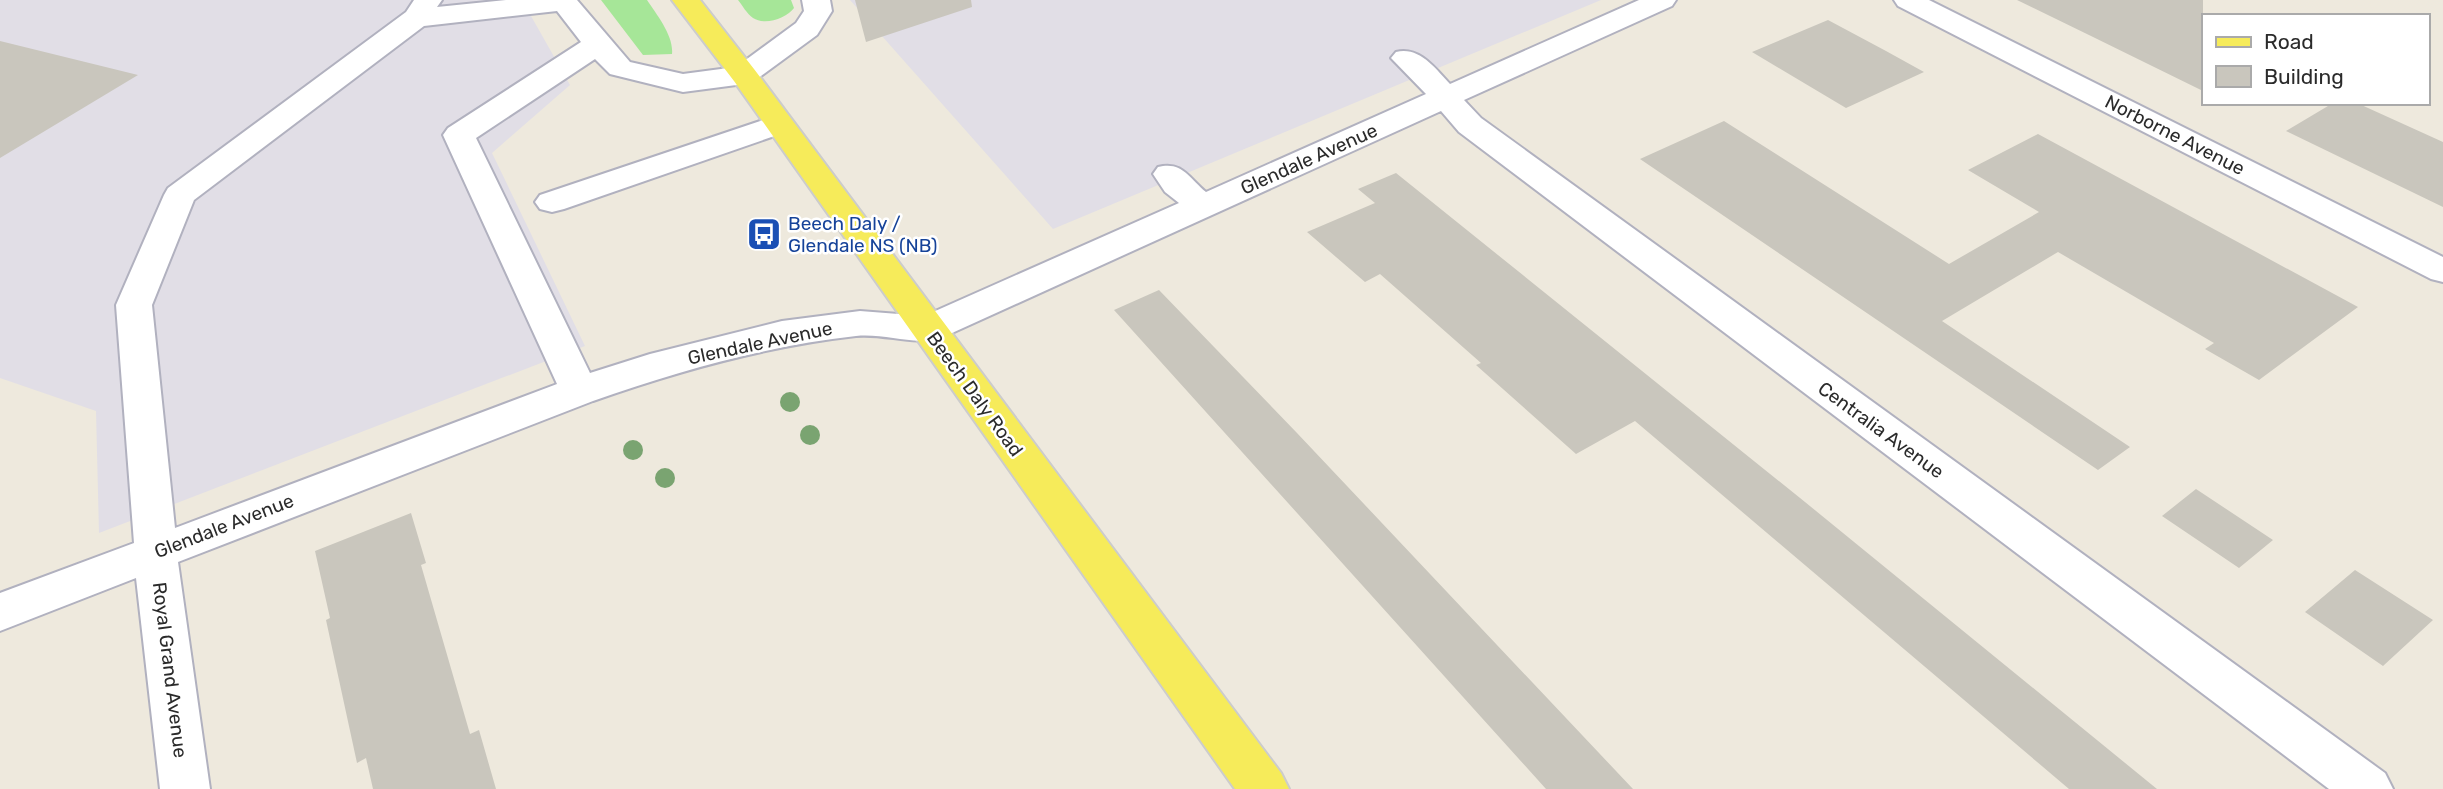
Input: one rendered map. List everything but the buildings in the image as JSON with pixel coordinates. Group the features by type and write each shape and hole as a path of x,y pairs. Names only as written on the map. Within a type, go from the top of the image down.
{"main road":[{"name":"Beech Daly Road","path":"686,0 744,75 1264,789"}],"street":[{"path":"422,9 564,1 620,68 683,83 744,75 807,29 818,11 816,0"},
{"name":"Glendale Avenue","path":"0,612 579,391 650,367 782,334 860,323 928,329 1662,0"},
{"name":"Norborne Avenue","path":"1908,0 2443,271"},
{"name":"Royal Grand Avenue","path":"185,789 155,552 134,305 180,195 422,9"},
{"path":"579,391 459,135 598,44"},
{"name":"Centralia Avenue","path":"1406,58 1429,79 1470,125 2368,789"},
{"path":"552,202 778,124"},
{"path":"1169,174 1177,185 1203,207"}],"shaded area":[{"path":"0,0 522,0 570,85 492,153 585,346 99,533 96,411 0,378"},
{"path":"850,0 1601,0 1053,229"}],"green space":[{"path":"601,0 647,0 668,33 672,54 643,55"},
{"path":"738,0 791,0 794,8 781,18 763,21 751,16"}],"place":[{"name":"Beech Daly / Glendale NS (NB)","path":"764,234"}]}
